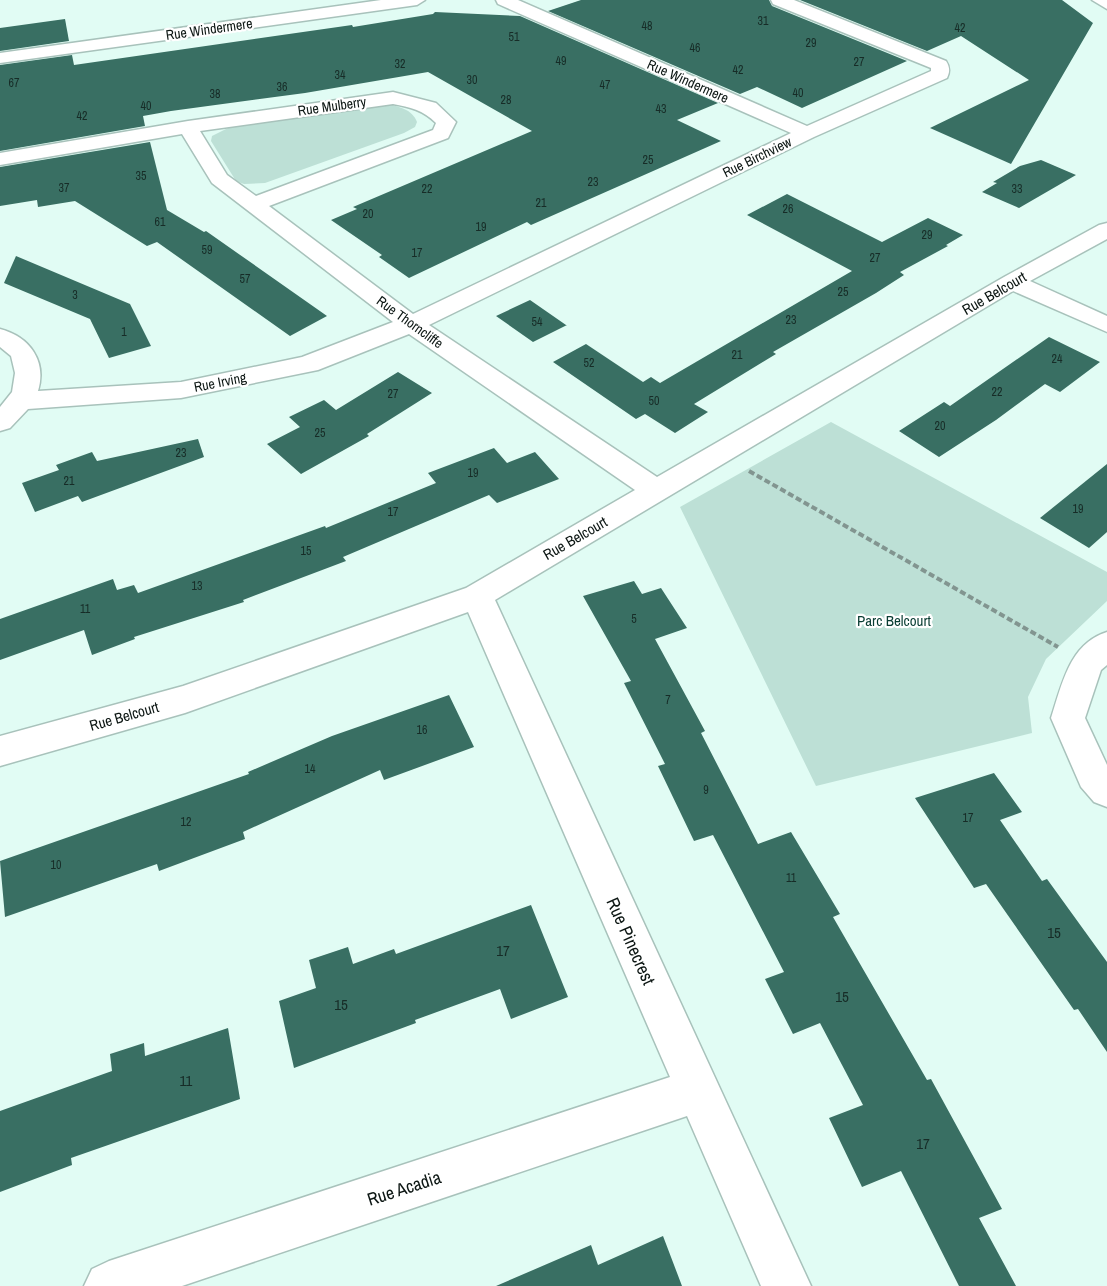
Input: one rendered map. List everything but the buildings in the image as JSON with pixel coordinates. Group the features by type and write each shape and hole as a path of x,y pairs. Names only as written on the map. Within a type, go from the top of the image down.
{"street":[{"name":"Rue Windermere","path":"0,58 417,0"},
{"name":"Rue Windermere","path":"504,0 807,133"},
{"name":"Rue Birchview","path":"411,324 807,133 940,74 940,65 779,0"},
{"path":"1100,0 1107,4"},
{"name":"Rue Mulberry","path":"0,159 188,127 393,98 414,101 436,110 446,123 441,134 252,205"},
{"name":"Rue Thorncliffe","path":"188,127 219,179 252,205 411,324 656,490"},
{"name":"Rue Belcourt","path":"0,751 185,699 477,596 717,453 1012,282 1107,230"},
{"path":"1012,282 1107,325"},
{"name":"Rue Irving","path":"20,401 193,387 309,364 411,324"},
{"path":"0,337 9,340 26,356 30,377 20,401 0,422"},
{"name":"Rue Pinecrest","path":"477,596 786,1286"},
{"path":"1097,654 1068,718 1094,776 1107,791"},
{"name":"Rue Acadia","path":"109,1286 698,1090"}],"path":[{"path":"717,453 1097,654"}],"green space":[{"path":"385,104 400,107 412,114 417,122 415,127 265,183 244,184 236,181 211,141 212,136 230,127"},
{"name":"Parc Belcourt","path":"831,422 1107,572 1107,601 1046,659 1028,697 1032,733 816,786 680,507"}]}
